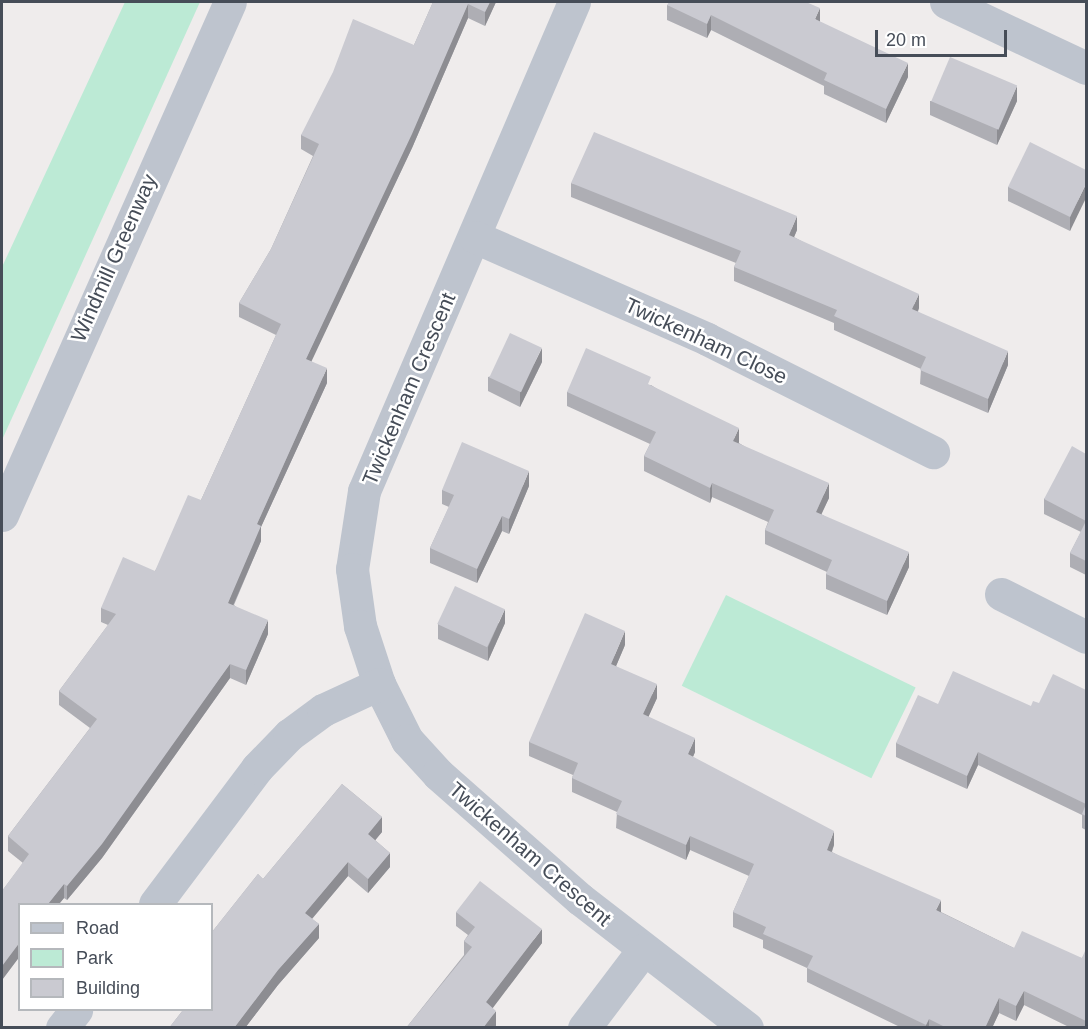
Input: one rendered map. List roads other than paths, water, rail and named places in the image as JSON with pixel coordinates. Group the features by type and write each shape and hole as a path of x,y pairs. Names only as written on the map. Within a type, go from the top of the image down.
{"street":[{"name":"Windmill Greenway","path":"2,515 230,2"},
{"name":"Twickenham Crescent","path":"574,2 476,237 364,491 352,569 360,626 379,684 406,740 438,774 510,840 643,950 747,1028"},
{"path":"946,2 1086,68"},
{"name":"Twickenham Close","path":"476,237 707,339 933,452"},
{"path":"1001,594 1086,638"},
{"path":"156,903 257,768 289,735 323,710 379,684"},
{"path":"584,1028 643,950"},
{"path":"62,1028 75,1011"}]}
